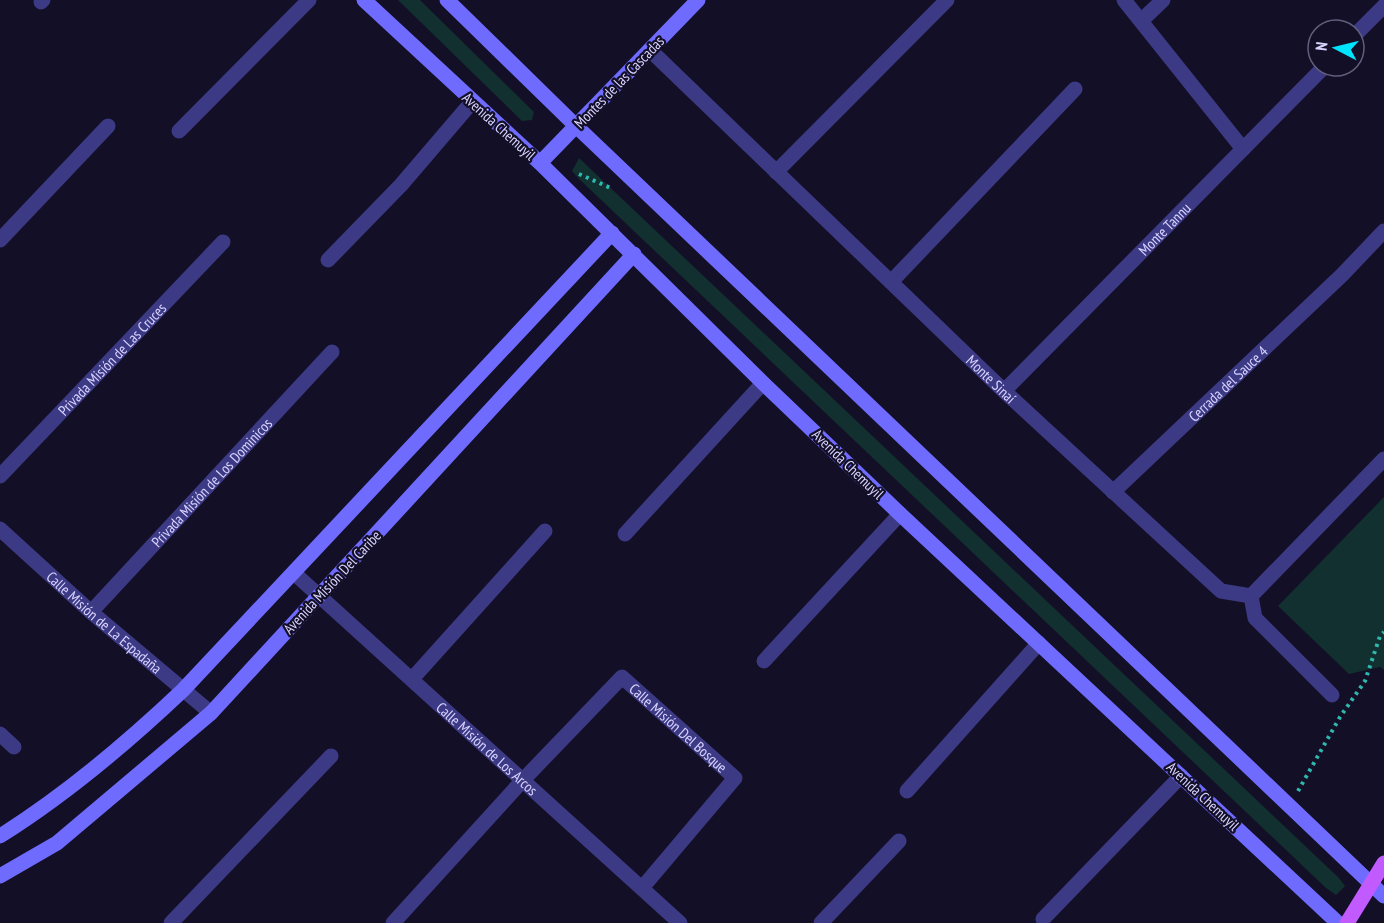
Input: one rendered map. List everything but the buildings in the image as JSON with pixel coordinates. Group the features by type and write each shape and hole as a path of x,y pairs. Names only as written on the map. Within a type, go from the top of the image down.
{"main road":[{"name":"Avenida Chemuyil","path":"364,0 540,163 763,383 900,514 1338,923"},
{"path":"447,0 576,126 1384,896"},
{"name":"Montes de las Cascadas","path":"540,163 698,0"},
{"path":"0,836 83,779 135,736 183,690 612,233"},
{"name":"Avenida Misión Del Caribe","path":"0,876 57,843 211,713 634,254"},
{"path":"1347,923 1384,863"}],"street":[{"path":"179,131 309,0"},
{"path":"776,172 947,0"},
{"path":"1124,0 1243,149"},
{"path":"1141,21 1163,0"},
{"path":"1366,24 1384,6"},
{"name":"Monte Sinaí","path":"650,50 1004,391 1221,591 1251,596"},
{"name":"Monte Tannu","path":"1004,391 1313,78"},
{"path":"891,282 1075,89"},
{"path":"328,260 401,185 472,102"},
{"path":"0,240 108,126"},
{"name":"Cerrada del Sauce 4","path":"1113,492 1342,275 1384,231"},
{"name":"Privada Misión de Las Cruces","path":"0,476 223,242"},
{"name":"Privada Misión de Los Dominicos","path":"91,612 332,352"},
{"path":"625,534 763,383"},
{"path":"1332,695 1254,618 1251,596 1384,459"},
{"path":"764,661 900,514"},
{"name":"Calle Misión de La Espadaña","path":"0,529 91,612 211,713"},
{"path":"411,679 545,531"},
{"name":"Calle Misión de Los Arcos","path":"294,573 681,923"},
{"path":"907,791 1039,643"},
{"name":"Calle Misión Del Bosque","path":"523,780 622,677 735,777 642,888"},
{"path":"0,734 14,747"},
{"path":"171,923 331,756"},
{"path":"1043,919 1181,776"},
{"path":"393,923 523,780"},
{"path":"821,923 899,841"}],"path":[{"path":"572,171 614,189"},
{"path":"1289,807 1340,717 1365,681 1383,636"}],"green space":[{"path":"398,0 420,0 534,112 532,120 522,121"},
{"path":"579,158 1345,886 1336,895 1326,888 578,178 572,171"},
{"path":"1384,497 1384,670 1380,667 1349,674 1278,606"}]}
